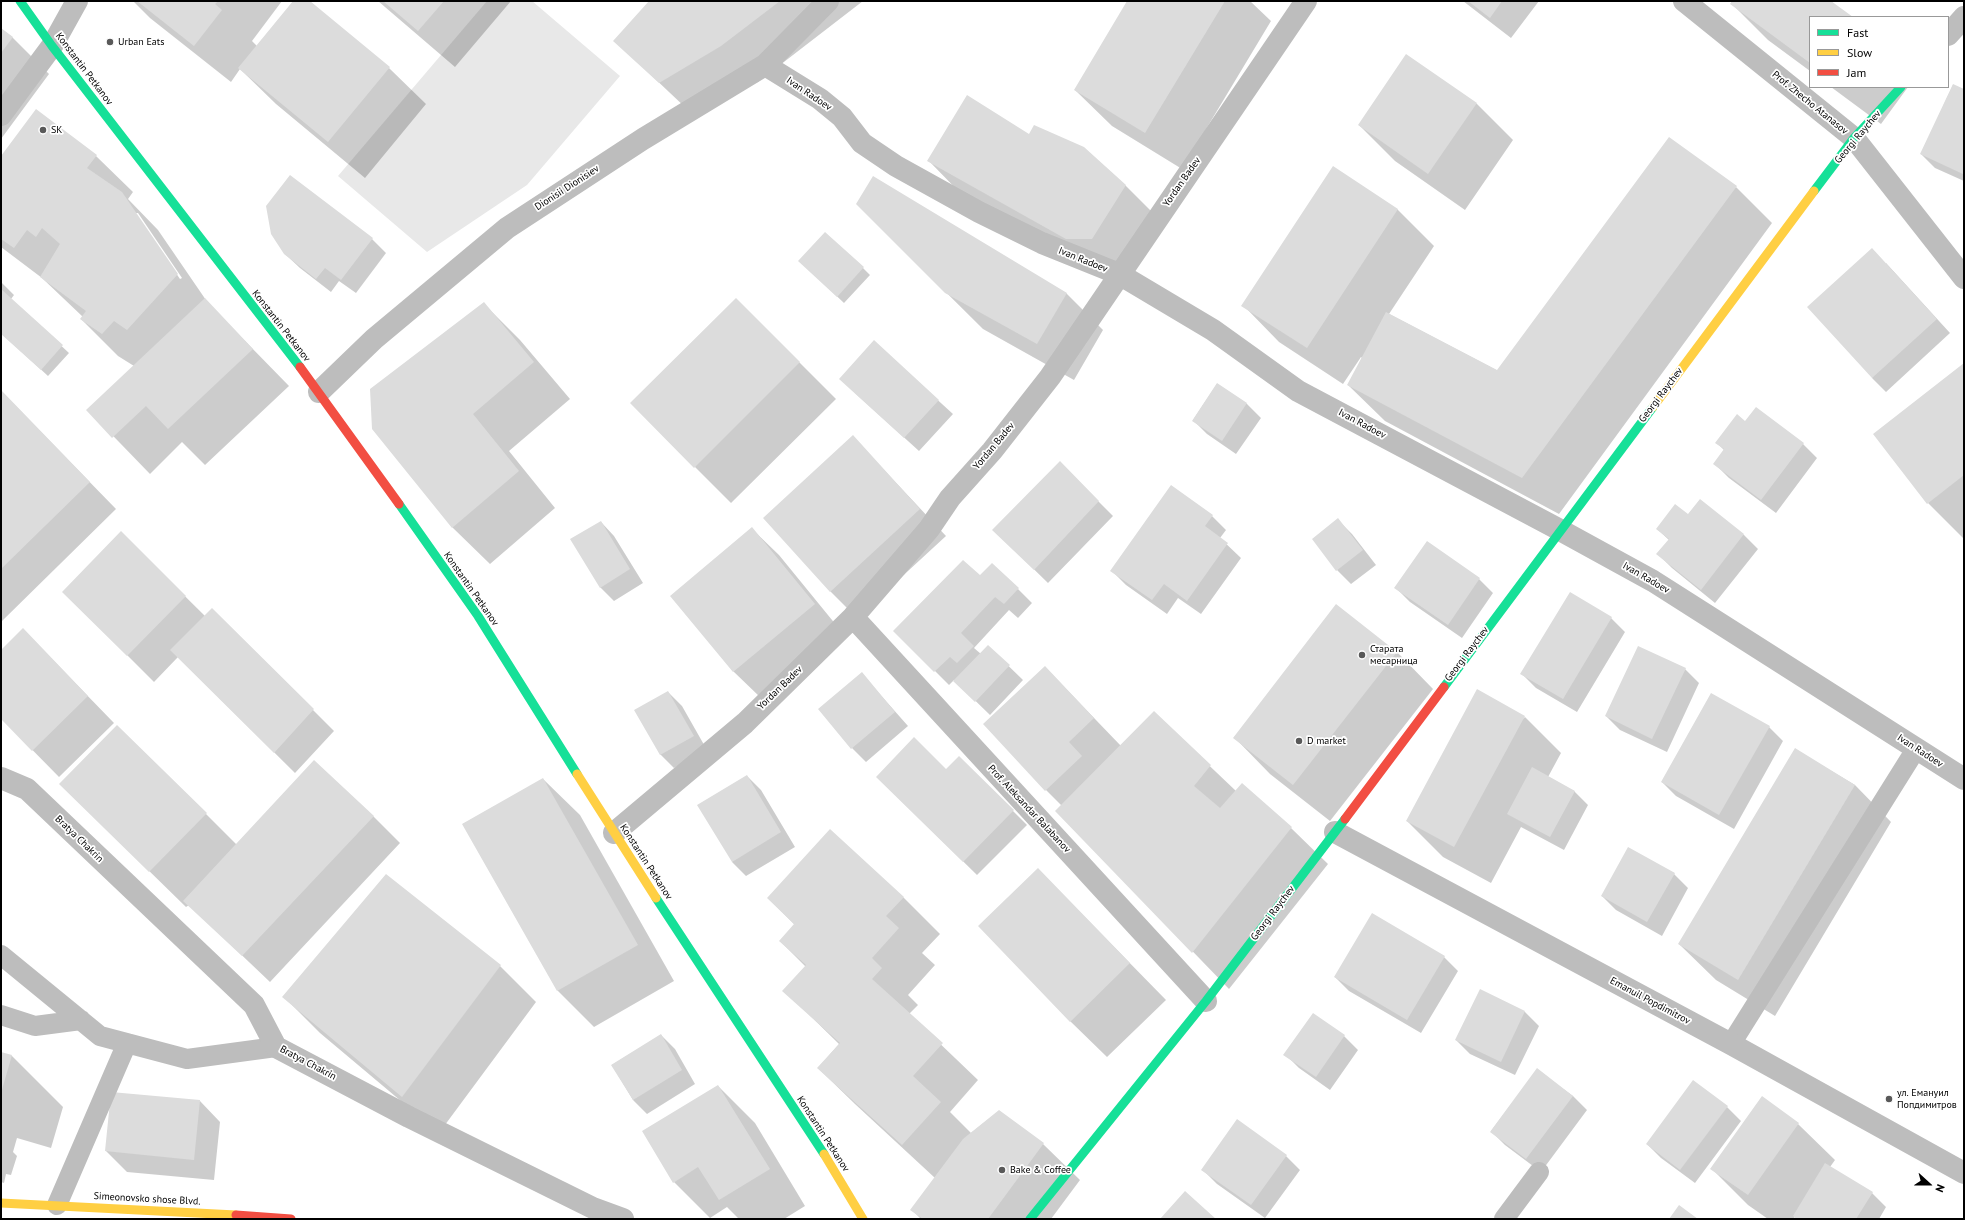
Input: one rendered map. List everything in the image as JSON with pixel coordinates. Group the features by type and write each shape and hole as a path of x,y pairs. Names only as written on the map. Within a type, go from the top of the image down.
{"street":[{"name":"Konstantin Petkanov","path":"20,1 52,46 319,392 478,616 614,833 824,1155 863,1219"},
{"path":"1,115 52,46 77,1"},
{"name":"Dionisii Dionisiev","path":"319,392 374,339 507,228 643,139 766,65 828,1"},
{"name":"Yordan Badev","path":"614,833 745,723 853,617 929,529 950,498 992,451 1040,389 1306,1"},
{"name":"Prof. Zhecho Atanasov","path":"1684,1 1854,138 1964,278"},
{"path":"1949,34 1964,17"},
{"name":"Ivan Radoev","path":"766,65 820,99 842,117 862,143 896,166 979,212 1042,243 1119,274 1213,330 1298,391 1560,530 1653,582 1964,780"},
{"name":"Georgi Raychev","path":"1030,1219 1206,1001 1335,832 1854,138 1900,88"},
{"name":"Prof. Aleksandar Balabanov","path":"853,617 1206,1001"},
{"name":"Bratya Chakrin","path":"1,778 27,789 254,1005 276,1047 409,1117 571,1198 623,1219"},
{"name":"Emanuil Popdimitrov","path":"1335,832 1731,1044 1964,1173"},
{"name":"Simeonovsko shose Blvd.","path":"1,1203 291,1219"}],"lane":[{"path":"1731,1044 1916,749"},
{"path":"1,955 100,1036 187,1059 276,1047"},
{"path":"1,1015 34,1026 80,1020"},
{"path":"57,1205 127,1043"},
{"path":"1504,1219 1539,1172"}],"shaded area":[{"path":"487,1 532,1 620,76 527,185 427,252 338,176"}],"building":[{"path":"137,1 218,1 215,4 222,10 194,46"},
{"path":"293,1 310,1 390,67 328,142 238,68"},
{"path":"383,1 444,1 418,31"},
{"path":"649,1 780,1 721,46 659,83 613,41"},
{"path":"1127,1 1225,1 1145,133 1074,90"},
{"path":"1468,1 1502,1 1490,18"},
{"path":"1732,1 1831,1 1852,16 1809,16 1809,62 1730,4"},
{"path":"1,28 13,37 1,53"},
{"path":"1406,54 1477,103 1428,174 1358,125"},
{"path":"1953,84 1964,89 1963,174 1920,154"},
{"path":"967,95 1029,134 1034,125 1084,147 1126,185 1092,239 1066,239 927,161"},
{"path":"36,109 97,155 87,168 122,192 178,274 127,330 114,321 102,334 80,319 86,311 40,277 60,244 42,228 36,237 27,230 14,248 1,239 1,156"},
{"path":"1669,137 1737,186 1522,478 1347,385 1386,312 1497,370"},
{"path":"1333,166 1398,209 1307,348 1241,306"},
{"path":"290,175 373,238 341,280 325,268 316,279 284,254 271,234 266,206"},
{"path":"873,176 1067,293 1037,344 945,293 856,204"},
{"path":"825,232 864,267 837,297 798,261"},
{"path":"1872,248 1937,319 1872,378 1807,307"},
{"path":"1,289 63,345 41,370 1,334"},
{"path":"205,298 253,349 168,429 146,406 112,438 86,410"},
{"path":"736,298 800,362 694,468 630,403"},
{"path":"484,302 534,362 473,414 519,471 452,528 372,429 370,389"},
{"path":"874,340 939,400 904,438 839,379"},
{"path":"1964,363 1964,475 1927,504 1873,434"},
{"path":"1217,383 1247,403 1222,441 1192,421"},
{"path":"1,390 90,482 1,569"},
{"path":"1756,407 1804,443 1761,500 1713,464 1724,449 1715,443 1737,414 1745,421"},
{"path":"853,435 920,509 830,592 763,518"},
{"path":"1060,461 1099,501 1034,570 992,530"},
{"path":"1171,485 1213,515 1205,526 1228,543 1187,601 1164,584 1152,600 1110,571"},
{"path":"1700,499 1744,534 1701,590 1656,554 1669,539 1656,529 1675,504 1688,514"},
{"path":"1338,518 1363,550 1336,571 1312,539"},
{"path":"601,521 630,569 600,588 570,539"},
{"path":"752,527 815,604 733,672 670,596"},
{"path":"121,531 186,596 127,656 62,592"},
{"path":"1427,541 1480,578 1448,625 1394,588"},
{"path":"963,560 980,575 992,563 1019,588 1004,604 995,597 961,633 974,646 957,663 950,657 934,672 893,631"},
{"path":"1570,592 1612,617 1563,699 1520,674"},
{"path":"1336,604 1397,652 1293,785 1233,738"},
{"path":"212,608 314,709 274,753 170,650"},
{"path":"23,628 88,696 32,751 1,719 1,650"},
{"path":"988,645 1010,665 975,702 953,681"},
{"path":"1638,646 1686,668 1652,739 1605,716"},
{"path":"1045,666 1094,718 1069,742 1082,756 1045,791 983,724"},
{"path":"862,672 895,712 851,749 818,709"},
{"path":"1477,689 1525,716 1454,847 1406,821"},
{"path":"668,691 694,736 660,755 634,710"},
{"path":"1711,693 1770,726 1719,815 1661,782"},
{"path":"1154,711 1211,765 1194,786 1220,808 1242,783 1292,827 1192,953 1055,811"},
{"path":"117,725 207,813 149,872 59,784"},
{"path":"914,737 946,769 959,756 1014,810 963,862 876,777"},
{"path":"1795,748 1855,785 1738,980 1678,944"},
{"path":"314,760 374,816 242,956 183,901"},
{"path":"1532,767 1575,791 1550,837 1507,814"},
{"path":"747,775 781,832 732,862 697,805"},
{"path":"543,778 638,945 557,991 462,824"},
{"path":"830,829 904,897 886,916 899,928 872,958 882,968 872,979 943,1043 913,1076 941,1102 902,1145 817,1068 840,1043 782,991 806,965 779,941 794,924 767,898"},
{"path":"1628,847 1675,873 1647,922 1601,896"},
{"path":"1038,868 1130,963 1070,1022 978,926"},
{"path":"386,874 501,965 402,1097 282,997"},
{"path":"1372,913 1445,956 1407,1020 1334,977"},
{"path":"1480,989 1525,1011 1501,1062 1455,1040"},
{"path":"1313,1013 1345,1035 1316,1077 1283,1055"},
{"path":"661,1034 682,1070 633,1100 611,1065"},
{"path":"1,1052 12,1055 1,1093"},
{"path":"1537,1068 1573,1096 1526,1159 1490,1132"},
{"path":"1693,1080 1728,1106 1680,1170 1646,1144"},
{"path":"718,1085 770,1169 719,1200 698,1167 673,1183 642,1131"},
{"path":"111,1092 200,1100 194,1160 105,1151"},
{"path":"1762,1096 1799,1123 1748,1195 1710,1169"},
{"path":"999,1110 1044,1143 988,1219 923,1219 910,1210 963,1139"},
{"path":"1237,1119 1287,1155 1251,1205 1201,1170"},
{"path":"1825,1163 1873,1192 1856,1219 1797,1219 1793,1216"},
{"path":"1185,1191 1216,1219 1160,1219"},
{"path":"1679,1205 1698,1219 1669,1219"}],"traffic: fast":[{"path":"20,1 52,46 300,367"},
{"path":"1814,191 1854,138 1900,88"},
{"path":"1444,687 1653,407"},
{"path":"399,504 478,616 577,774"},
{"path":"1030,1219 1206,1001 1345,819"},
{"path":"656,898 824,1154"}],"traffic: slow":[{"path":"1653,407 1814,191"},
{"path":"577,774 656,898"},
{"path":"824,1154 863,1219"},
{"path":"1,1203 236,1215"}],"traffic: jam":[{"path":"300,367 399,504"},
{"path":"1345,819 1444,687"},
{"path":"236,1215 291,1219"}],"place":[{"name":"Urban Eats","path":"110,42"},
{"name":"SK","path":"43,130"},
{"name":"Старата месарница","path":"1362,655"},
{"name":"D market","path":"1299,741"},
{"name":"ул. Емануил Попдимитров","path":"1889,1099"},
{"name":"Bake & Coffee","path":"1002,1170"}]}
